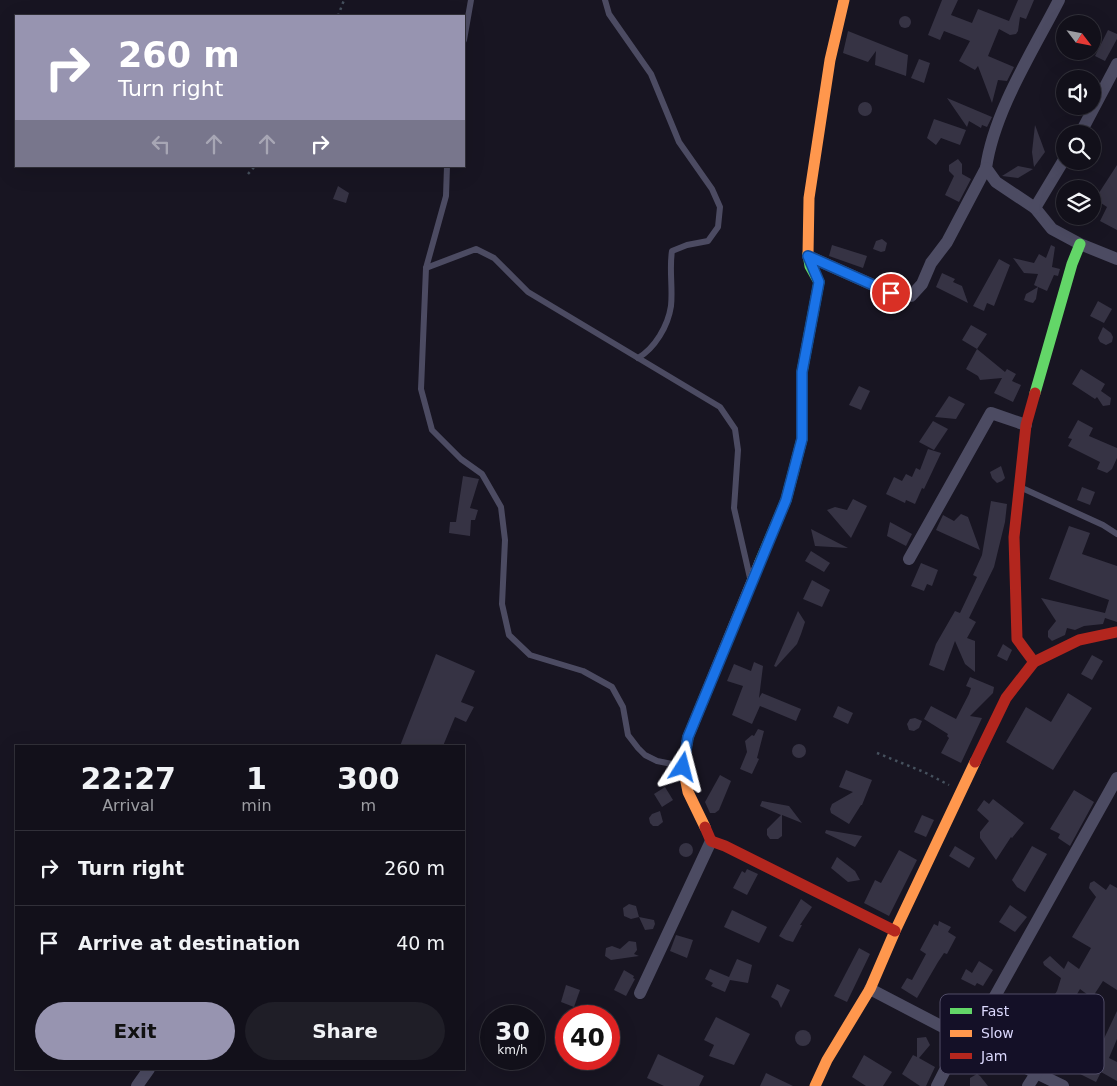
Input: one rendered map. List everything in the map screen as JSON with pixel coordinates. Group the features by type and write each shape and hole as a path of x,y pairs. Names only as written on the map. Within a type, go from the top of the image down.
{"street":[{"path":"844,0 830,60 811,188 808,256 819,282 802,372 802,439 786,500 688,737 683,767 688,792 711,841 725,846 895,931"},
{"path":"808,256 891,293 911,296 922,284 931,263 947,242 986,168 989,150 1008,100 1059,0"},
{"path":"1085,125 1117,64"},
{"path":"986,168 996,182 1035,208 1052,229 1080,244 1117,259"},
{"path":"1035,208 1058,170"},
{"path":"1034,662 1017,639 1014,537 1026,425 1072,264 1080,244"},
{"path":"909,559 991,413 1026,425"},
{"path":"815,1086 827,1060 870,989 895,931 1006,698 1034,662 1079,640 1117,632"},
{"path":"992,994 1117,778"},
{"path":"640,993 711,841"},
{"path":"870,989 940,1025"},
{"path":"137,1086 148,1070"},
{"path":"937,1086 944,1074"},
{"path":"1028,1086 1036,1074"},
{"path":"1041,1074 1063,1086"}],"lane":[{"path":"465,35 472,0"},
{"path":"606,0 609,14 651,74 679,142 712,189 720,207 718,227 708,241 687,245 672,251 670,267 671,306 662,334 638,358"},
{"path":"447,167 446,196 426,268 421,389 432,430 461,459 482,474 501,508 505,540 502,604 509,635 530,655 583,671 612,687 623,707 628,736 638,748 645,755 657,761 683,767"},
{"path":"426,268 476,249 494,258 528,292 720,407 735,429 738,450 734,508 751,581"},
{"path":"1020,487 1103,525 1117,534"}],"path":[{"path":"338,15 344,0"},
{"path":"248,174 254,167"},
{"path":"877,753 924,772 962,791"}],"building":[{"path":"942,0 958,0 951,15 972,23 978,9 1009,21 1018,0 1034,0 1026,19 1020,17 1016,34 1010,35 999,29 988,56 1014,67 1007,81 998,80 992,103 978,66 975,70 959,61 970,41 944,31 940,40 928,35"},
{"path":"907,16 910,17 910,27 903,28 900,27 899,20 900,17"},
{"path":"1108,30 1117,34 1117,39 1105,61 1101,59 1101,44"},
{"path":"848,31 908,55 906,76 875,65 876,51 868,62 843,53"},
{"path":"919,59 930,63 924,83 911,78"},
{"path":"947,98 992,117 987,127 982,125 981,128 969,121 967,127"},
{"path":"862,102 868,102 872,109 868,116 862,116 858,112 858,106"},
{"path":"934,119 966,130 960,145 941,138 936,145 927,138"},
{"path":"1035,125 1045,152 1034,167 1032,152"},
{"path":"958,159 962,164 962,174 971,179 959,202 945,195 954,176 949,171 949,165"},
{"path":"1117,165 1117,230 1101,222 1107,207 1101,203 1101,190"},
{"path":"1018,166 1033,169 1018,178 1002,176"},
{"path":"338,186 349,193 346,203 333,199"},
{"path":"882,239 887,243 885,251 881,252 873,249 876,241"},
{"path":"832,245 867,256 863,268 829,256"},
{"path":"1051,245 1055,247 1052,267 1060,269 1058,276 1054,275 1047,291 1034,285 1038,274 1024,273 1013,258 1034,263 1039,254 1046,258"},
{"path":"999,259 1010,265 994,306 987,303 984,311 973,306"},
{"path":"942,273 955,279 953,282 962,286 968,303 936,287"},
{"path":"1038,287 1036,299 1033,303 1024,300 1026,294"},
{"path":"1098,301 1112,309 1104,323 1090,316"},
{"path":"971,325 987,334 977,349 962,340"},
{"path":"1103,327 1113,337 1112,342 1106,345 1100,342 1098,338"},
{"path":"977,349 1005,372 1007,369 1016,374 1012,381 1021,385 1013,402 994,393 1002,378 980,380 978,376 966,369"},
{"path":"1081,369 1105,384 1101,391 1111,398 1110,405 1103,406 1097,397 1095,399 1072,384"},
{"path":"859,386 870,391 861,410 849,405"},
{"path":"949,396 965,404 956,419 935,417"},
{"path":"1078,420 1093,428 1089,436 1117,448 1117,458 1112,469 1107,473 1097,469 1100,462 1068,446 1072,439 1068,438"},
{"path":"933,421 948,429 934,450 919,442"},
{"path":"928,449 941,453 915,504 906,500 905,503 886,494 894,477 902,481 906,474 912,477 916,468 920,470"},
{"path":"1001,466 1005,478 997,483 992,478 990,472"},
{"path":"463,476 479,479 470,508 478,510 475,520 471,520 470,536 449,533 450,522 456,522"},
{"path":"1082,487 1095,492 1090,505 1077,500"},
{"path":"853,499 867,506 851,538 827,510 835,507 847,510"},
{"path":"991,501 1007,504 1005,522 994,567 969,618 976,622 967,638 975,641 975,672 965,664 955,641 944,671 929,665 936,644 955,611 960,613 977,577 973,575 982,555"},
{"path":"961,514 968,517 980,550 936,530 943,515 954,521"},
{"path":"890,522 912,534 906,546 887,536"},
{"path":"1069,526 1090,533 1082,554 1117,566 1117,622 1105,618 1103,624 1084,626 1075,630 1067,628 1065,635 1052,641 1048,637 1048,631 1056,621 1041,598 1105,613 1109,600 1049,579"},
{"path":"811,529 848,548 815,546"},
{"path":"811,551 830,563 824,572 805,561"},
{"path":"921,563 938,570 932,586 927,584 924,591 911,586"},
{"path":"812,580 830,590 822,607 803,599"},
{"path":"798,611 805,622 801,634 797,644 776,667 774,666"},
{"path":"1003,644 1012,650 1007,661 997,656"},
{"path":"436,654 475,671 461,702 474,707 466,722 455,717 443,745 400,745"},
{"path":"1092,655 1103,661 1092,680 1081,674"},
{"path":"754,662 763,666 759,698 762,693 801,709 796,721 760,706 752,724 732,715 743,686 727,681 734,664 751,671"},
{"path":"970,677 994,687 993,693 970,716 982,718 961,763 941,753 949,738 948,734 924,719 931,706 956,719 971,688 966,686"},
{"path":"1068,693 1092,708 1053,770 1006,742 1026,707 1051,722"},
{"path":"838,706 853,713 848,724 833,717"},
{"path":"915,718 922,721 919,728 914,731 909,730 907,724 910,719"},
{"path":"758,729 764,731 757,758 759,759 752,774 740,769 747,752 745,741 752,735 754,736"},
{"path":"799,744 804,746 806,751 804,756 799,758 794,756 792,751 794,746"},
{"path":"846,770 872,780 862,805 849,824 831,813 830,809 832,804 853,792 839,787"},
{"path":"720,775 731,781 719,810 715,813 710,813 705,802"},
{"path":"665,787 673,800 662,807 654,794"},
{"path":"1074,790 1094,802 1070,846 1058,838 1060,834 1050,829"},
{"path":"993,799 1024,823 1011,837 996,860 980,838 980,832 989,821 977,810 984,800 989,804"},
{"path":"762,801 789,806 802,823 782,815 782,836 778,839 770,839 767,835 767,829 781,815 760,806"},
{"path":"660,811 663,822 658,826 653,826 649,818 652,814"},
{"path":"922,815 934,820 926,837 914,832"},
{"path":"826,830 862,836 855,847 825,833"},
{"path":"683,843 689,843 693,850 689,857 683,857 679,853 679,847"},
{"path":"955,846 975,858 969,868 949,856"},
{"path":"1032,846 1047,854 1025,892 1017,887 1012,880"},
{"path":"899,850 917,860 889,916 864,903 875,880 881,883"},
{"path":"837,857 855,871 860,880 848,882 831,868"},
{"path":"747,869 758,874 747,895 733,888 742,871 745,873"},
{"path":"1094,881 1106,890 1110,884 1117,888 1117,990 1103,981 1095,994 1087,994 1080,989 1077,994 1055,994 1061,978 1044,965 1043,962 1050,956 1064,969 1068,961 1079,969 1091,948 1072,937 1096,897 1089,888 1090,883"},
{"path":"801,899 812,907 800,925 802,925 793,942 779,936"},
{"path":"629,904 636,906 639,917 631,919 624,916 623,908"},
{"path":"1010,905 1027,917 1015,932 999,922"},
{"path":"732,910 767,927 759,943 724,927"},
{"path":"639,917 654,920 653,929 645,930"},
{"path":"939,921 951,927 948,932 956,937 947,954 944,953 938,962 917,998 901,988 907,978 912,980 926,954 920,950 934,924 938,926"},
{"path":"676,935 693,940 687,958 670,951"},
{"path":"629,941 636,942 637,950 634,954 639,956 611,960 605,956 606,948 612,946 620,949"},
{"path":"859,948 870,954 847,1002 834,996"},
{"path":"737,959 752,965 748,983 730,980 725,992 711,986 713,983 705,979 710,969 729,977"},
{"path":"979,961 993,970 983,986 977,983 975,986 961,979 966,969 972,973"},
{"path":"624,970 634,976 633,978 635,979 626,996 614,990"},
{"path":"777,984 790,990 781,1008 778,1001 771,997"},
{"path":"566,985 580,990 575,1005 561,1002"},
{"path":"1117,1011 1117,1039 1109,1058 1117,1062 1117,1081 1104,1074 1104,1039"},
{"path":"716,1017 750,1034 734,1065 709,1056 714,1045 704,1040"},
{"path":"803,1030 809,1032 811,1038 809,1044 803,1046 797,1044 795,1038 797,1032"},
{"path":"926,1037 930,1045 919,1058 935,1067 926,1086 920,1086 902,1074 913,1055 917,1057 917,1038"},
{"path":"658,1054 704,1076 699,1086 664,1086 647,1078"},
{"path":"864,1055 892,1072 883,1086 866,1086 852,1077"},
{"path":"766,1073 793,1086 760,1086"},
{"path":"977,1074 988,1086 970,1086 970,1078"},
{"path":"1080,1074 1100,1074 1096,1082"}],"traffic: fast":[{"path":"1035,393 1072,264 1080,244"},
{"path":"760,562 786,500 802,439 802,372 819,282 810,266 808,254"}],"traffic: slow":[{"path":"808,254 809,198 830,60 844,0"},
{"path":"705,827 688,792 683,767 688,737 760,562"},
{"path":"815,1086 827,1060 870,989 895,931 975,762"}],"traffic: jam":[{"path":"1034,662 1017,639 1014,537 1026,425 1035,393"},
{"path":"975,762 1006,698 1034,662 1079,640 1117,632"},
{"path":"705,827 711,841 725,846 895,931"}],"route":[{"path":"683,767 688,737 786,500 802,439 802,372 819,282 810,266 808,256 891,293"}]}
